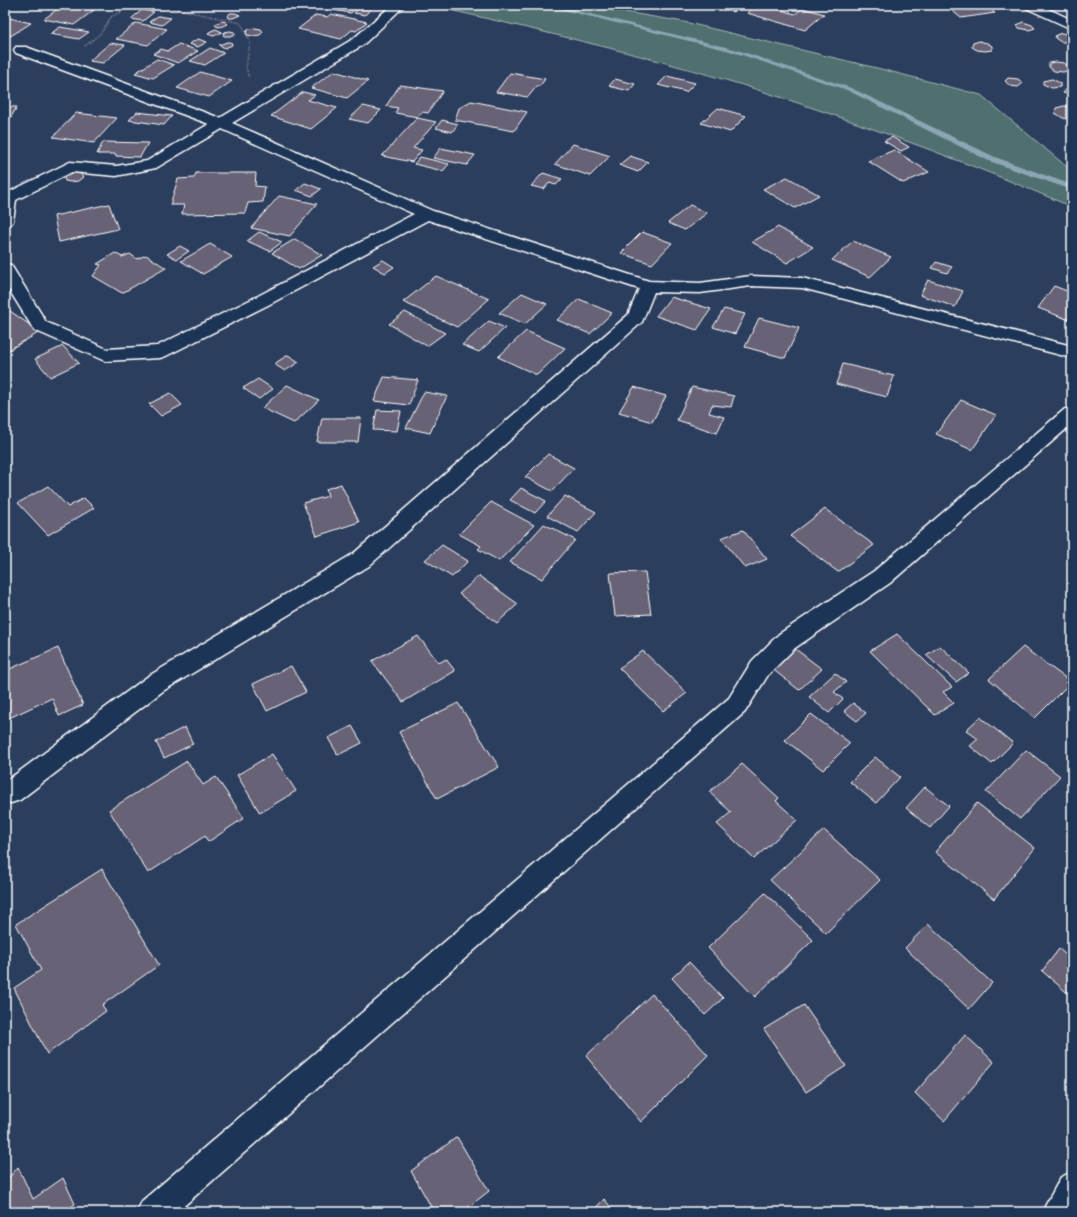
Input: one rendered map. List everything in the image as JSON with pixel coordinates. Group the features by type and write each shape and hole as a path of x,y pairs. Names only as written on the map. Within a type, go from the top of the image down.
{"street":[{"path":"5,221 7,197 70,166 116,171 151,165 358,42 400,5"},
{"path":"1030,5 1072,25"},
{"path":"21,50 222,124 427,214 648,286 700,288 751,281 802,283 1072,352"},
{"path":"5,269 40,326 105,355 160,352 264,300 427,214"},
{"path":"11,792 155,684 362,560 636,318 648,286"},
{"path":"153,1212 737,705 760,668 787,641 882,577 1072,414"},
{"path":"1058,1212 1072,1188"}],"path":[{"path":"61,65 101,33 111,17 124,10 144,5"},
{"path":"159,5 240,23 250,42 246,68 256,103"}],"green space":[{"path":"429,5 583,5 684,22 881,69 981,95 1072,171 1072,207 1002,178 895,137 742,85 609,48"}],"building":[{"path":"63,5 94,10 74,25 44,19"},
{"path":"231,5 253,5 250,8"},
{"path":"291,5 314,5 310,8"},
{"path":"323,5 359,5 351,13 320,8"},
{"path":"362,5 375,5 365,15 354,13"},
{"path":"717,5 750,5 733,12"},
{"path":"756,5 763,5 795,14 803,8 824,14 805,30 747,13"},
{"path":"945,5 985,5 995,13 961,18"},
{"path":"142,10 154,12 143,21 131,19"},
{"path":"230,13 240,15 229,18 228,16"},
{"path":"331,14 367,22 356,31 352,30 341,39 298,29 316,15 327,17"},
{"path":"158,16 171,18 162,25 149,22"},
{"path":"5,17 31,23 9,37 5,36"},
{"path":"222,21 228,24 220,27 216,26 215,24"},
{"path":"1023,22 1032,25 1035,28 1029,30 1019,28 1017,25"},
{"path":"136,23 167,29 148,45 116,39"},
{"path":"60,27 89,32 79,39 50,34"},
{"path":"216,29 222,32 214,36 208,33 211,31"},
{"path":"249,29 261,29 263,32 260,35 247,35 246,32"},
{"path":"230,31 236,34 233,36 224,36 223,34 225,32"},
{"path":"1062,33 1072,36 1072,42 1061,42 1055,38 1056,35"},
{"path":"198,39 207,42 198,47 189,44"},
{"path":"979,41 992,46 992,50 977,50 972,47 973,43"},
{"path":"231,42 232,45 225,48 219,45"},
{"path":"110,43 125,45 103,63 89,61"},
{"path":"179,44 198,51 178,63 153,54 161,49 168,51"},
{"path":"210,48 224,53 205,65 190,61"},
{"path":"157,59 174,65 153,78 135,73"},
{"path":"1049,63 1064,63 1070,67 1070,70 1063,72 1054,71 1049,67"},
{"path":"334,71 368,81 347,98 311,88"},
{"path":"200,72 232,81 209,97 177,88"},
{"path":"510,73 545,79 528,97 496,92"},
{"path":"667,76 695,83 686,92 658,85"},
{"path":"1008,78 1018,79 1023,83 1018,87 1010,86 1005,81"},
{"path":"615,79 635,84 629,91 609,86"},
{"path":"1052,79 1060,83 1060,87 1052,88 1043,84 1043,81"},
{"path":"1072,83 1072,96 1063,93"},
{"path":"400,85 443,91 428,113 422,112 418,117 395,113 398,108 386,106"},
{"path":"303,92 315,95 308,100 337,108 311,129 271,116"},
{"path":"471,101 527,112 514,131 455,120 459,108"},
{"path":"363,106 381,110 368,123 349,119"},
{"path":"1064,106 1072,107 1072,120 1063,118 1055,113 1056,108"},
{"path":"5,107 17,107 5,127"},
{"path":"718,108 746,116 730,132 701,123"},
{"path":"137,112 172,116 164,125 129,120"},
{"path":"76,113 117,118 94,143 53,137"},
{"path":"417,118 436,122 413,148 422,150 412,162 382,156"},
{"path":"442,120 458,124 452,132 436,128"},
{"path":"892,137 909,147 901,151 884,141"},
{"path":"103,142 148,143 140,157 115,156 116,154 97,154"},
{"path":"573,144 610,156 590,176 555,164"},
{"path":"441,148 475,155 467,165 433,158"},
{"path":"894,150 929,172 903,183 868,161"},
{"path":"630,156 648,162 638,172 619,165"},
{"path":"420,157 449,164 443,171 414,164"},
{"path":"75,172 81,174 83,177 78,181 65,181 64,178 68,174"},
{"path":"196,173 256,173 255,186 265,187 263,202 248,203 245,213 182,214 184,205 170,205 178,179 194,178"},
{"path":"543,173 562,179 556,185 549,183 544,189 531,186"},
{"path":"787,177 819,195 795,208 763,189"},
{"path":"305,183 321,189 312,196 296,190"},
{"path":"279,196 317,204 290,236 251,228"},
{"path":"109,204 118,229 59,242 54,216"},
{"path":"690,205 707,213 685,230 668,223"},
{"path":"778,227 813,247 787,263 752,242"},
{"path":"259,232 282,242 270,251 247,241"},
{"path":"642,232 672,243 652,264 621,253"},
{"path":"295,239 322,255 299,269 272,253"},
{"path":"853,241 891,257 870,277 832,260"},
{"path":"210,244 232,257 203,274 181,261"},
{"path":"180,246 189,251 177,259 167,254"},
{"path":"115,253 122,257 130,254 137,259 146,255 166,268 122,293 93,276 101,265 97,264"},
{"path":"383,260 394,267 385,273 373,266"},
{"path":"936,262 952,267 947,273 932,268"},
{"path":"436,276 489,299 457,327 403,302"},
{"path":"928,280 963,291 955,307 920,295"},
{"path":"1054,286 1072,293 1072,321 1038,308"},
{"path":"522,293 547,304 525,324 499,313"},
{"path":"671,297 711,309 697,330 656,316"},
{"path":"579,299 612,313 590,334 557,320"},
{"path":"724,309 745,314 735,334 713,327"},
{"path":"10,311 40,332 5,352 5,314"},
{"path":"405,312 445,333 427,346 389,324"},
{"path":"759,318 799,328 785,358 745,347"},
{"path":"489,321 505,328 479,352 462,345"},
{"path":"526,331 565,348 537,375 498,357"},
{"path":"63,346 79,363 50,377 35,359"},
{"path":"288,355 299,362 285,371 274,364"},
{"path":"843,364 894,376 887,397 836,384"},
{"path":"384,377 418,380 409,405 374,401"},
{"path":"258,379 273,389 259,399 243,388"},
{"path":"287,385 319,400 294,423 262,408"},
{"path":"634,387 666,396 652,422 619,412"},
{"path":"692,387 734,396 731,407 712,405 709,413 724,417 717,433 677,420"},
{"path":"424,392 447,396 430,433 406,428"},
{"path":"170,393 182,405 161,416 149,404"},
{"path":"961,400 996,415 972,450 936,434"},
{"path":"377,410 401,411 397,431 373,430"},
{"path":"322,418 361,418 358,442 317,442"},
{"path":"548,454 574,468 552,491 525,477"},
{"path":"341,484 359,522 317,536 303,503 328,496 326,489"},
{"path":"48,486 68,507 84,498 94,508 48,535 18,503"},
{"path":"521,488 546,501 535,513 510,500"},
{"path":"565,496 596,512 578,532 547,516"},
{"path":"491,502 534,525 499,561 478,549 481,546 459,534"},
{"path":"825,509 874,545 838,572 790,536"},
{"path":"544,524 575,540 542,579 510,562"},
{"path":"743,530 767,559 745,568 721,538"},
{"path":"442,545 468,561 452,577 425,560"},
{"path":"645,572 651,614 615,616 610,573"},
{"path":"479,576 518,604 497,623 459,594"},
{"path":"897,634 952,687 943,692 954,703 935,715 870,651"},
{"path":"418,636 439,663 446,659 455,671 403,702 372,661"},
{"path":"940,646 969,673 956,682 926,655"},
{"path":"1023,647 1071,682 1035,718 989,679"},
{"path":"58,648 83,705 59,716 52,698 9,718 5,706 5,671"},
{"path":"794,648 822,669 799,690 771,668"},
{"path":"643,651 687,693 663,711 619,668"},
{"path":"291,666 306,692 267,711 253,684"},
{"path":"835,673 846,682 834,692 843,699 829,713 809,697"},
{"path":"458,703 499,767 437,799 399,732"},
{"path":"853,703 866,713 857,721 844,711"},
{"path":"811,714 850,743 823,770 785,740"},
{"path":"980,717 1013,743 992,764 970,746 978,739 966,730"},
{"path":"352,726 362,743 338,755 328,738"},
{"path":"185,727 193,744 164,758 156,742"},
{"path":"1026,750 1060,776 1020,819 986,792"},
{"path":"272,754 296,791 260,813 237,775"},
{"path":"875,757 900,777 876,803 850,782"},
{"path":"187,761 203,785 216,777 244,818 208,842 205,836 148,873 109,810"},
{"path":"742,764 779,798 776,801 797,820 754,859 717,824 731,812 709,792"},
{"path":"925,787 949,806 930,828 906,808"},
{"path":"977,803 1035,848 994,899 935,852"},
{"path":"824,830 880,880 826,933 770,880"},
{"path":"102,869 159,965 102,1005 106,1011 47,1054 14,988 41,970 16,924"},
{"path":"765,893 813,940 755,997 708,948"},
{"path":"928,924 992,983 969,1009 905,948"},
{"path":"1059,949 1072,960 1072,997 1042,971"},
{"path":"689,962 723,998 705,1015 672,978"},
{"path":"652,994 708,1055 641,1122 586,1056"},
{"path":"804,1005 846,1066 806,1092 764,1029"},
{"path":"965,1035 994,1062 944,1121 915,1093"},
{"path":"457,1137 489,1191 462,1212 434,1212 411,1171"},
{"path":"18,1167 33,1199 63,1178 75,1204 65,1212 5,1212 5,1182"},
{"path":"604,1199 615,1212 592,1212"}],"waterway":[{"path":"546,5 732,50 849,89 992,159 1072,188"}]}
